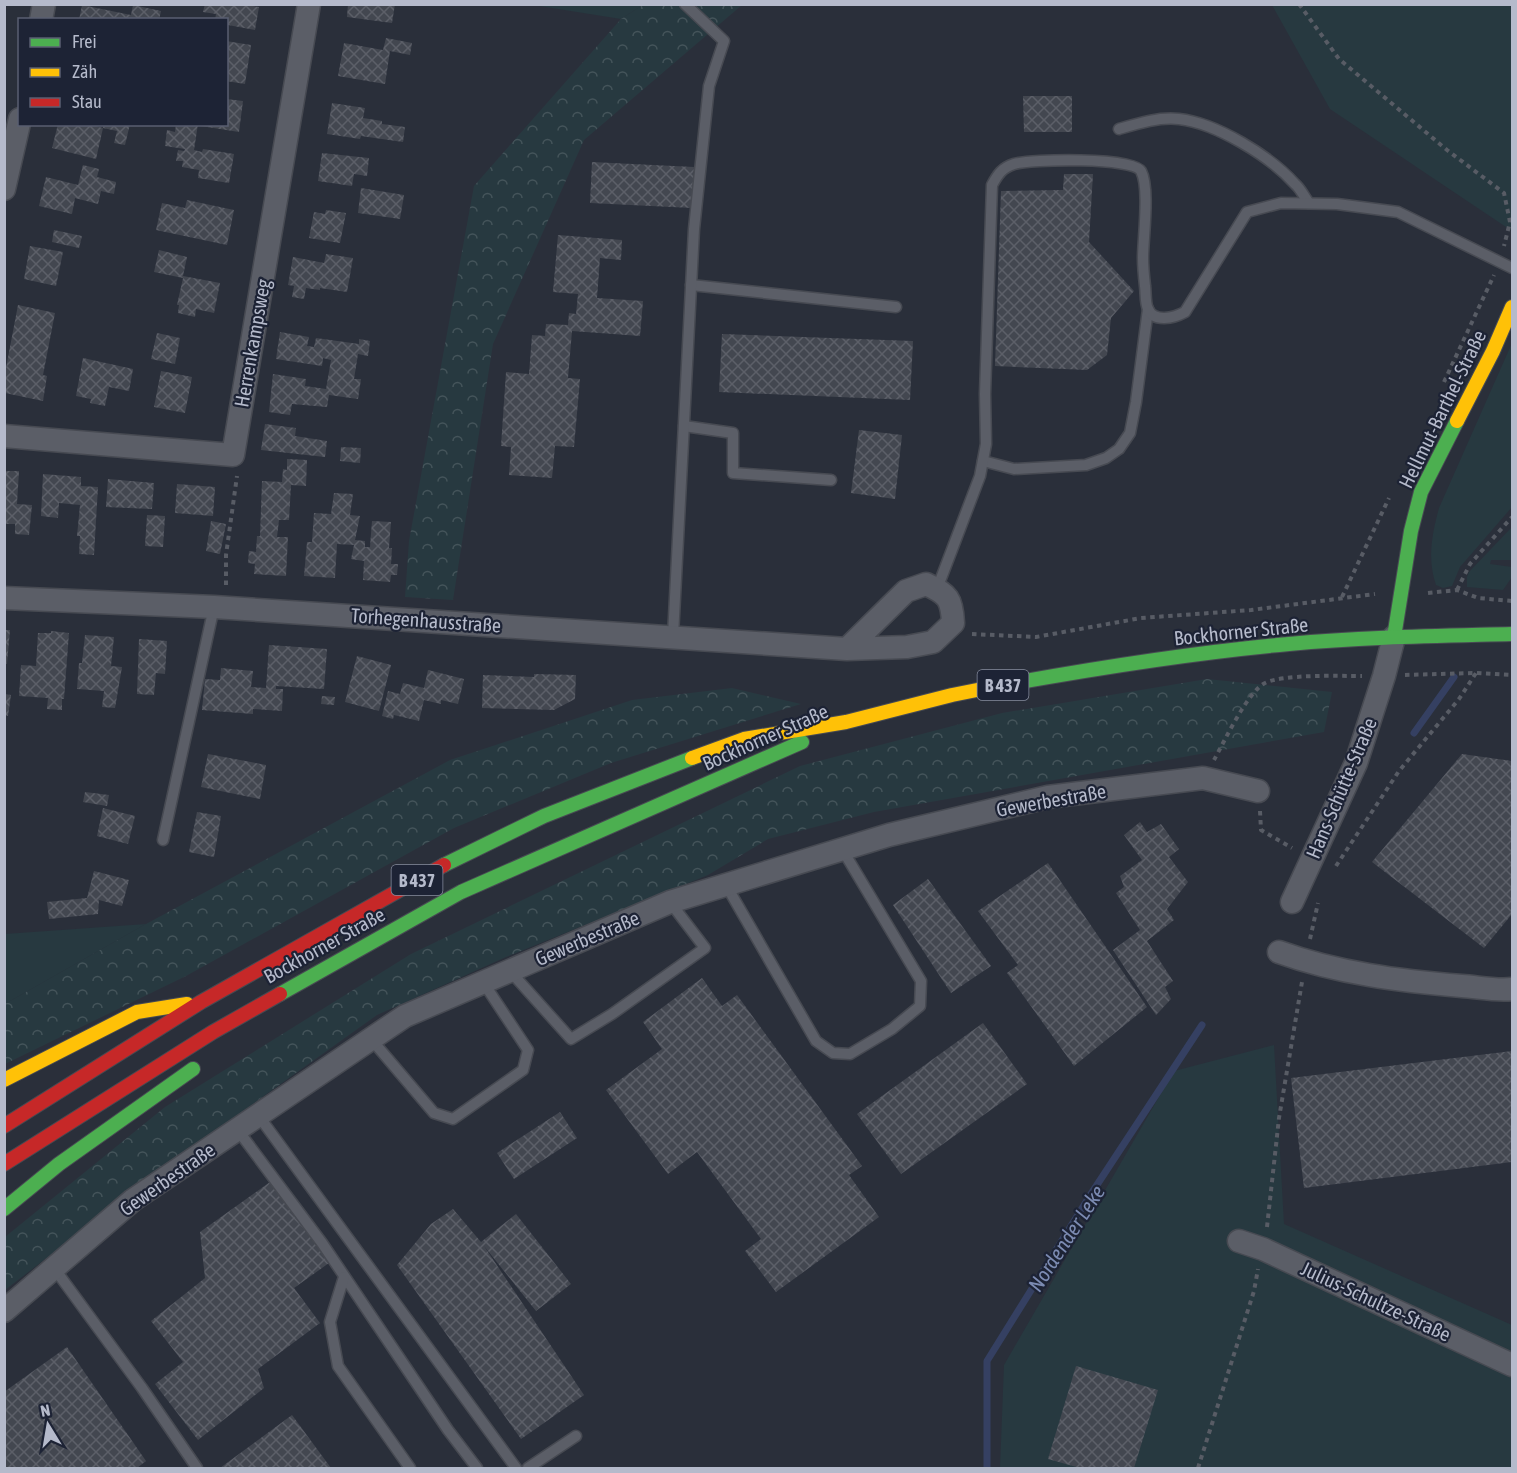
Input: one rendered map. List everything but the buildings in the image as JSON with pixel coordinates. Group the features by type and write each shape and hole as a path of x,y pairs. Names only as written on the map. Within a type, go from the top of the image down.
{"main road":[{"name":"Hellmut-Barthel-Straße","path":"1394,637 1411,531 1421,492 1493,351 1512,307"},
{"name":"B 437","path":"1394,637 1512,634"},
{"name":"Bockhorner Straße","path":"4,1126 201,1002 448,863 544,816 642,776 744,739 846,722 952,695 1077,672 1258,646 1394,637"},
{"name":"Bockhorner Straße","path":"4,1164 213,1032 461,892 846,722"},
{"path":"4,1080 137,1012 201,1002"},
{"path":"4,1209 58,1164 194,1068 213,1032"}],"street":[{"name":"Herrenkampsweg","path":"233,455 309,4"},
{"path":"4,189 18,126"},
{"path":"4,436 233,455"},
{"path":"847,649 906,591 927,584 937,589"},
{"name":"Torhegenhausstraße","path":"4,598 220,607 847,649 907,647 933,642 953,623 952,604 942,591 937,589"},
{"name":"Hans-Schütte-Straße","path":"1292,902 1356,763 1394,637"},
{"name":"Gewerbestraße","path":"4,1311 133,1200 405,1016 670,902 890,835 1048,797 1203,778 1258,791"},
{"path":"1279,952 1305,962 1414,982 1512,990"},
{"name":"Julius-Schultze-Straße","path":"1239,1241 1263,1249 1512,1365"}],"lane":[{"path":"673,636 694,230 709,86 724,41 685,4"},
{"path":"1119,129 1147,120 1179,119 1227,133 1296,184 1309,203"},
{"path":"937,589 980,476 986,444 985,394 992,185 999,171 1016,163 1112,161 1138,168 1142,172 1145,192 1143,260 1148,309 1130,433 1119,449 1106,458 1086,465 1014,469 983,461"},
{"path":"1148,309 1153,316 1159,318 1185,312 1247,212 1281,203 1337,204 1398,212 1512,268"},
{"path":"691,285 896,307"},
{"path":"684,426 733,433 733,473 831,480"},
{"path":"163,840 220,607"},
{"path":"726,885 816,1041 833,1053 850,1054 892,1029 920,1006 921,981 842,849"},
{"path":"510,971 571,1039 612,1014 705,948 670,902"},
{"path":"371,1039 434,1113 453,1119 523,1070 528,1050 483,982"},
{"path":"258,1115 516,1468"},
{"path":"237,1130 344,1276 448,1430 477,1468"},
{"path":"54,1268 197,1468"},
{"path":"344,1276 330,1322 338,1366 410,1468"},
{"path":"528,1468 576,1436"}],"path":[{"path":"1299,4 1339,59 1447,150 1504,193 1510,222 1500,262 1439,392"},
{"path":"220,607 238,470 233,455"},
{"path":"1342,597 1393,489"},
{"path":"1512,517 1470,564 1457,590 1478,598 1512,601"},
{"path":"970,634 1036,637 1141,618 1251,610 1342,597 1402,594"},
{"path":"1330,876 1399,771 1459,699 1476,673"},
{"path":"1203,778 1251,695 1264,683 1305,677 1476,673 1512,675"},
{"path":"1258,791 1261,830 1293,849 1313,855"},
{"path":"1198,1468 1254,1291 1263,1249 1269,1215 1279,1118 1305,962 1320,896"}],"green space":[{"path":"533,5 643,5 621,19"},
{"path":"643,5 742,5 584,140 493,344 453,600 405,597 409,541 474,186 621,19"},
{"path":"1272,5 1512,5 1512,231 1330,109"},
{"path":"1512,343 1512,507 1460,567 1452,586 1443,588 1436,585 1431,556 1439,508"},
{"path":"1512,527 1512,560 1491,560 1490,564 1512,567 1512,577 1503,590 1467,587 1469,572"},
{"path":"1207,679 1332,692 1324,732 874,812 768,839 708,875 506,957 377,1015 162,1169 5,1290 5,1237 165,1107 411,954 800,766 1002,713"},
{"path":"732,688 801,704 611,763 454,828 186,976 5,1064 5,1004 146,924 450,760 632,700"},
{"path":"146,924 5,1004 5,934"},
{"path":"1274,1045 1284,1224 1512,1325 1512,1468 1000,1468 1004,1365 1174,1071"}],"waterway":[{"name":"Nordender Leke","path":"1414,733 1454,677"},
{"name":"Nordender Leke","path":"987,1468 987,1361 1089,1197 1202,1025"}],"traffic: fast":[{"path":"1394,637 1411,531 1421,492 1457,421"},
{"path":"992,687 1140,662 1252,648 1373,638 1512,634"},
{"path":"280,994 461,892 802,742"},
{"path":"444,865 544,816 692,758"},
{"path":"4,1209 59,1164 193,1069"}],"traffic: slow":[{"path":"1457,421 1493,351 1512,307"},
{"path":"692,758 744,739 846,722 992,687"},
{"path":"4,1080 137,1012 187,1004"}],"traffic: jam":[{"path":"4,1126 201,1002 444,865"},
{"path":"4,1164 213,1032 280,994"}]}
